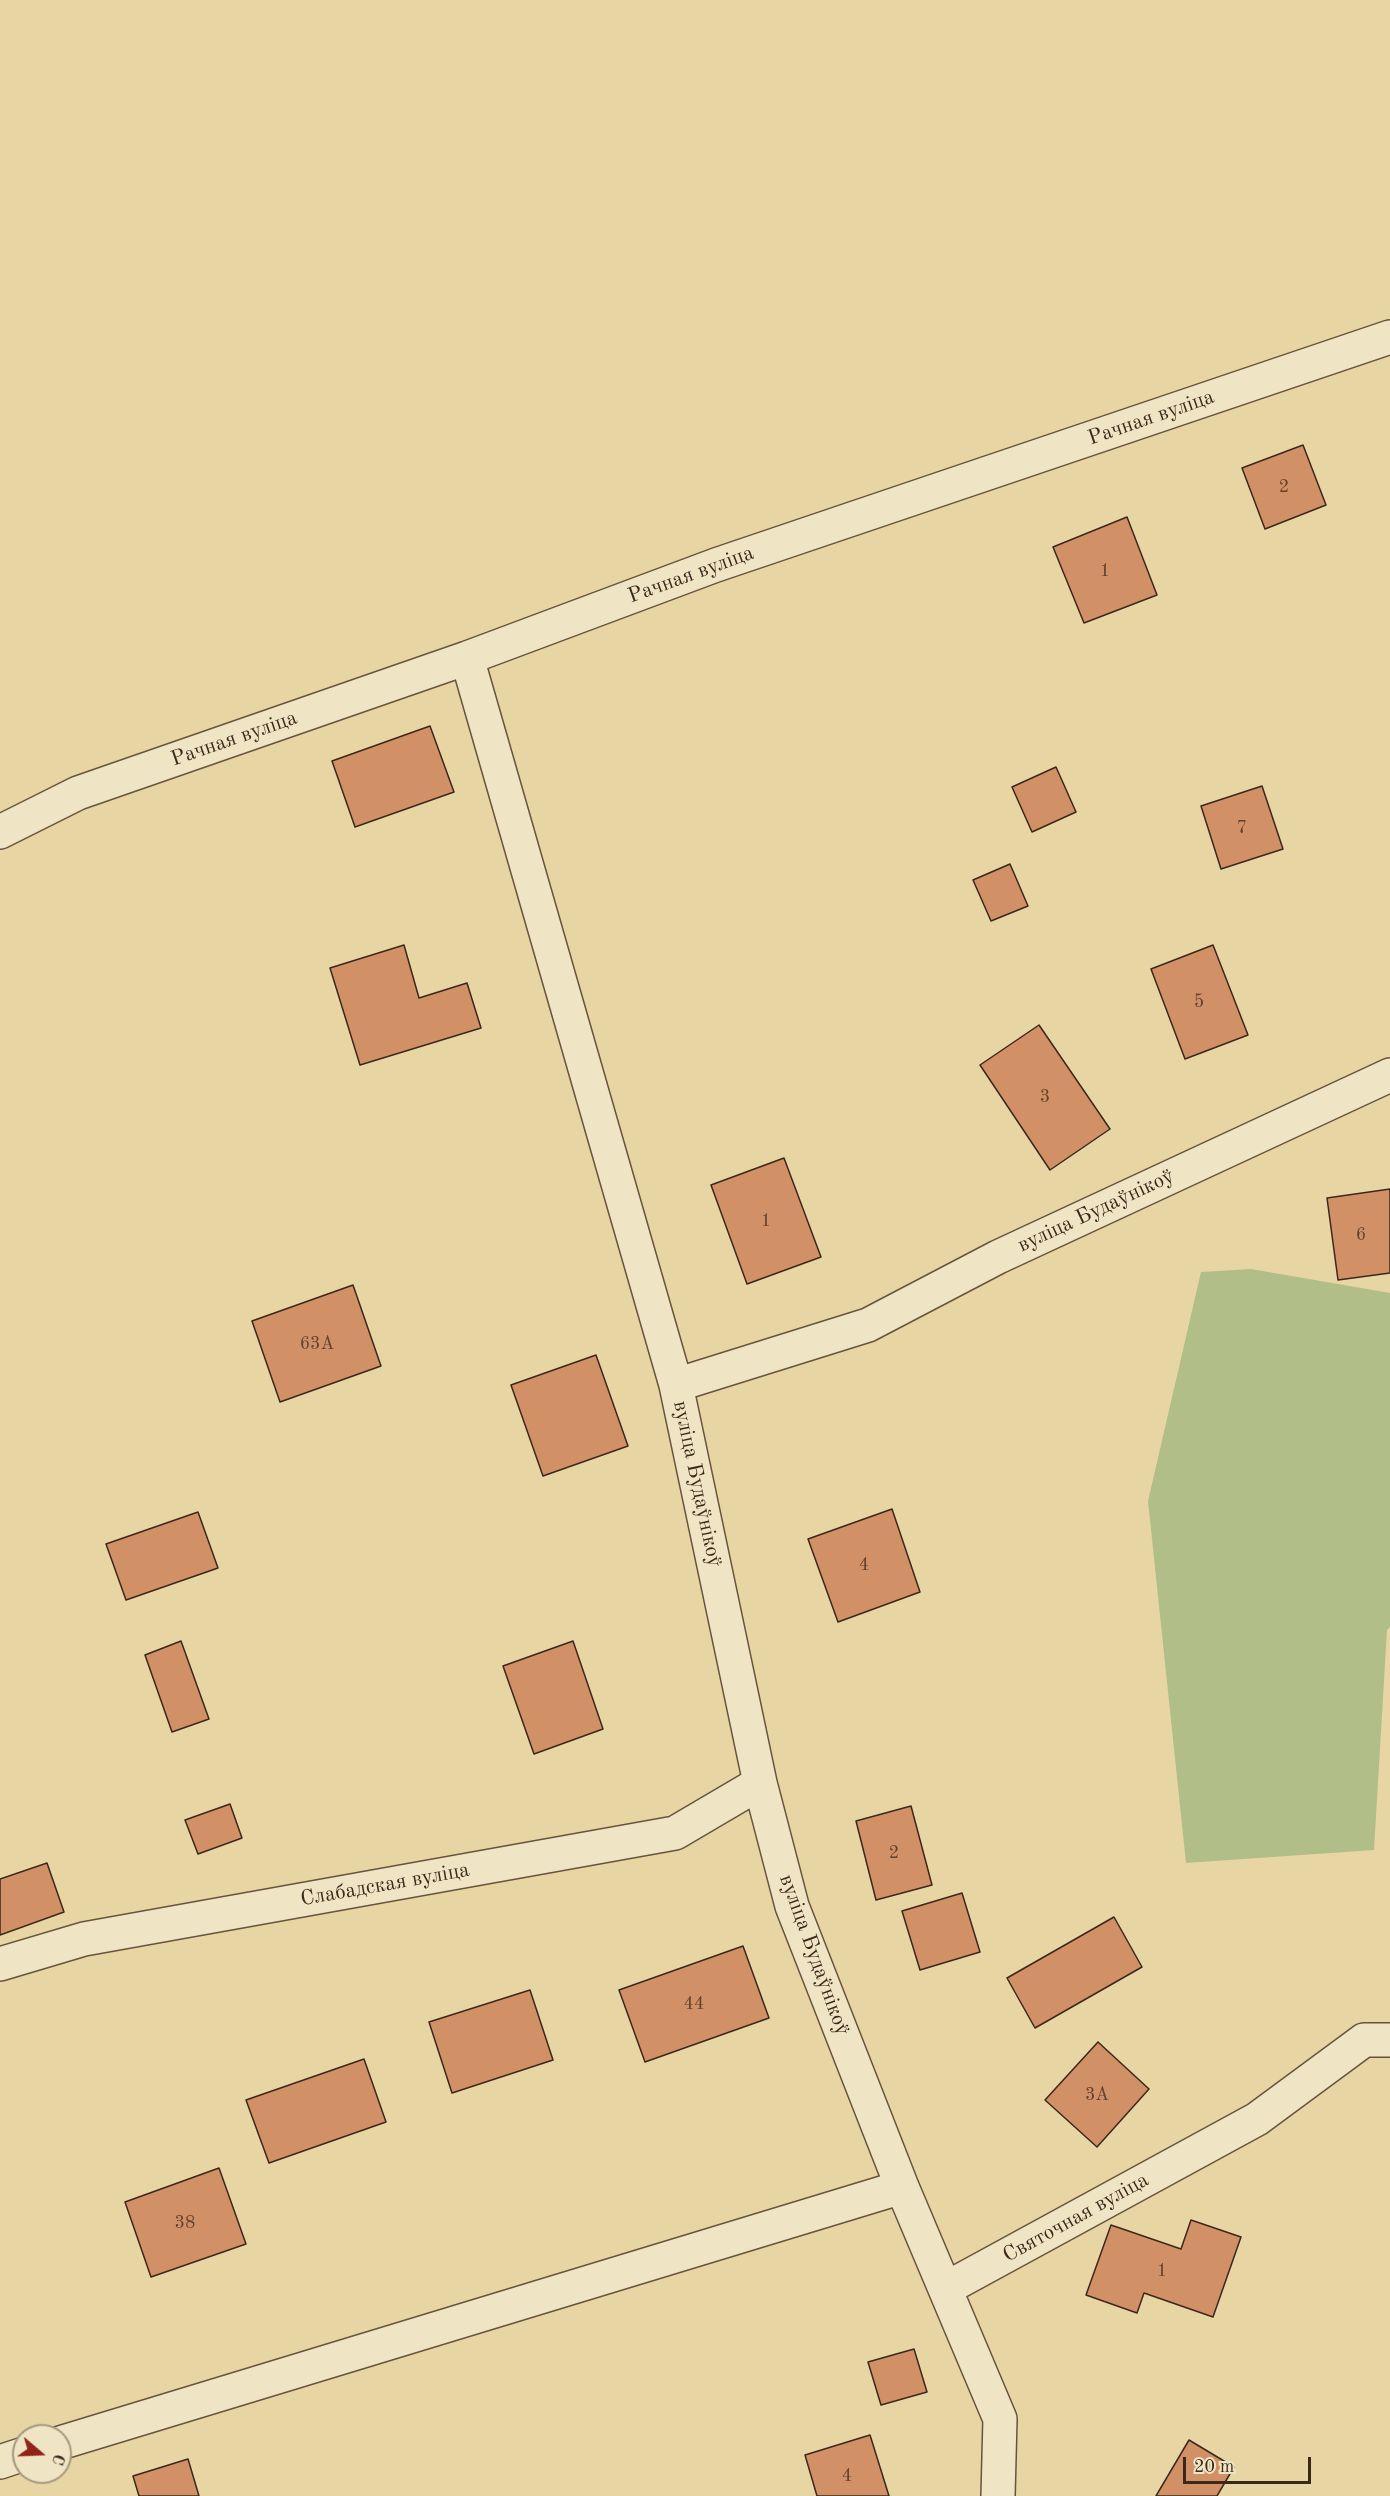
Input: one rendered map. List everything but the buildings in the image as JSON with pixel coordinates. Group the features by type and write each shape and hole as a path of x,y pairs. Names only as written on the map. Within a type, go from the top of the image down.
{"street":[{"name":"Рачная вуліца","path":"0,832 78,793 467,658 716,565 1390,337"},
{"path":"467,658 676,1385"},
{"name":"вуліца Будаўнікоў","path":"945,2289 902,2187 792,1906 760,1783 676,1385 868,1325 998,1257 1390,1075"},
{"name":"Слабадская вуліца","path":"0,1964 84,1939 675,1833 760,1783"},
{"name":"Святочная вуліца","path":"945,2289 1257,2119 1364,2040 1390,2040"},
{"path":"72,2440 902,2187"},
{"path":"945,2289 1000,2419 998,2496"}],"green space":[{"path":"1251,1269 1390,1293 1390,1627 1387,1630 1374,1850 1186,1863 1148,1501 1201,1272"}]}
